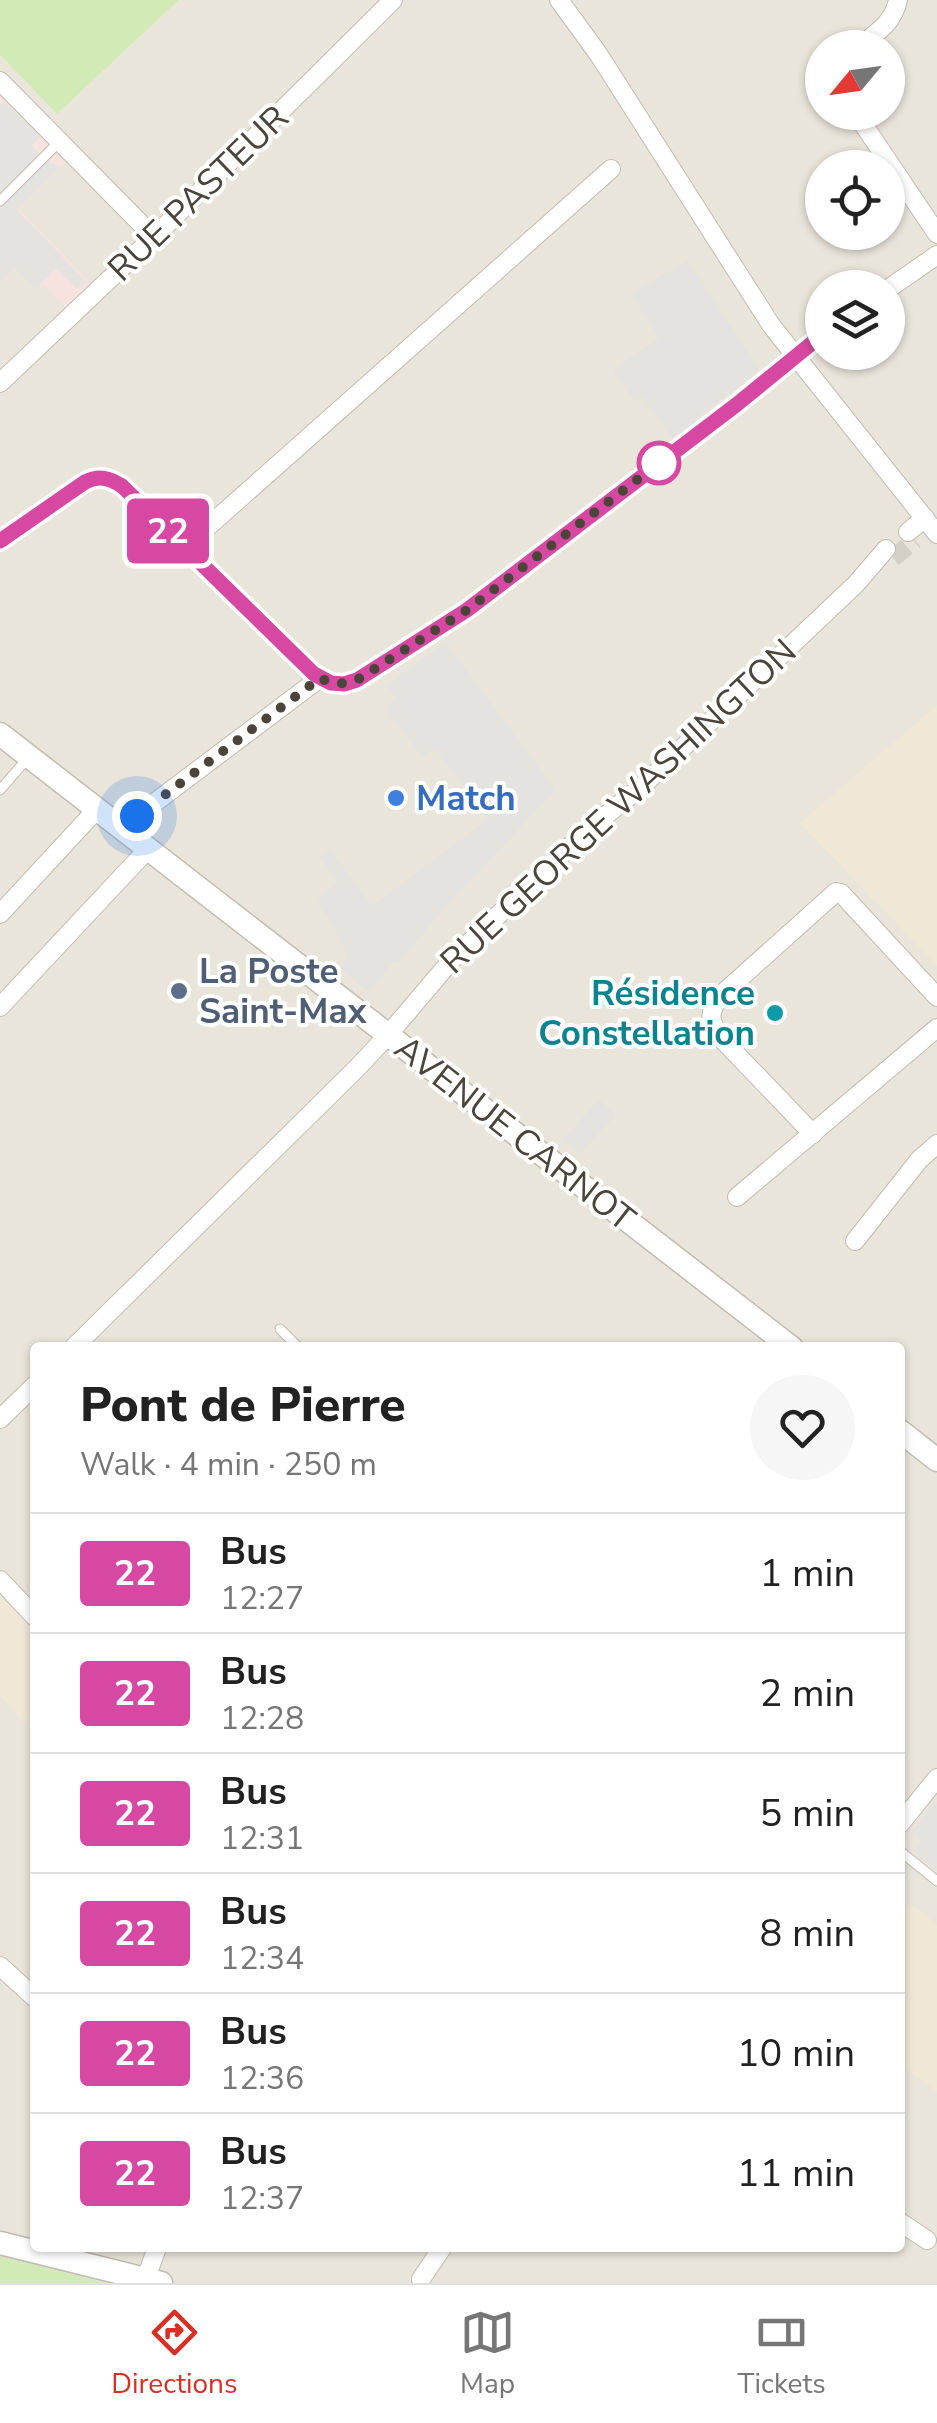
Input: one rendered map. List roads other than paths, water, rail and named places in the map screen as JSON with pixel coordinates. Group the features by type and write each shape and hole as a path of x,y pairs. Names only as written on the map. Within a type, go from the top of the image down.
{"street":[{"name":"RUE PASTEUR","path":"0,384 393,0"},
{"path":"558,0 591,42 771,324 931,526 912,536"},
{"path":"879,30 889,22 898,0"},
{"path":"0,81 154,237"},
{"path":"867,130 937,234"},
{"path":"185,548 611,169"},
{"path":"905,277 937,255"},
{"path":"0,541 85,482 102,477 122,486 320,678 344,684 357,680 467,610 805,348"},
{"name":"RUE GEORGE WASHINGTON","path":"79,1342 388,1035 436,975 514,898 590,828 642,787 890,554"},
{"path":"121,828 320,678"},
{"name":"AVENUE CARNOT","path":"0,734 784,1342"},
{"path":"0,914 97,810"},
{"path":"0,1007 148,849"},
{"path":"812,1134 720,1037 710,1012 720,996 836,892 937,997"},
{"path":"737,1196 937,1028"},
{"path":"855,1240 918,1160 937,1144"},
{"path":"0,1419 30,1390"},
{"path":"905,1435 937,1460"},
{"path":"0,1580 30,1612"},
{"path":"905,1818 937,1778"},
{"path":"0,1966 30,1993"},
{"path":"905,2225 927,2240"},
{"path":"0,2243 30,2251"},
{"path":"35,2252 150,2282 157,2252"},
{"path":"420,2279 439,2252"}],"lane":[{"path":"3,193 60,140"},
{"path":"0,790 29,758"},
{"path":"280,1328 293,1342"},
{"path":"905,1856 937,1880"}],"tunnel":[{"path":"893,558 915,540"}],"place":[{"name":"Match","path":"396,798"},
{"name":"La Poste Saint-Max","path":"179,991"},
{"name":"Résidence Constellation","path":"775,1013"}]}
